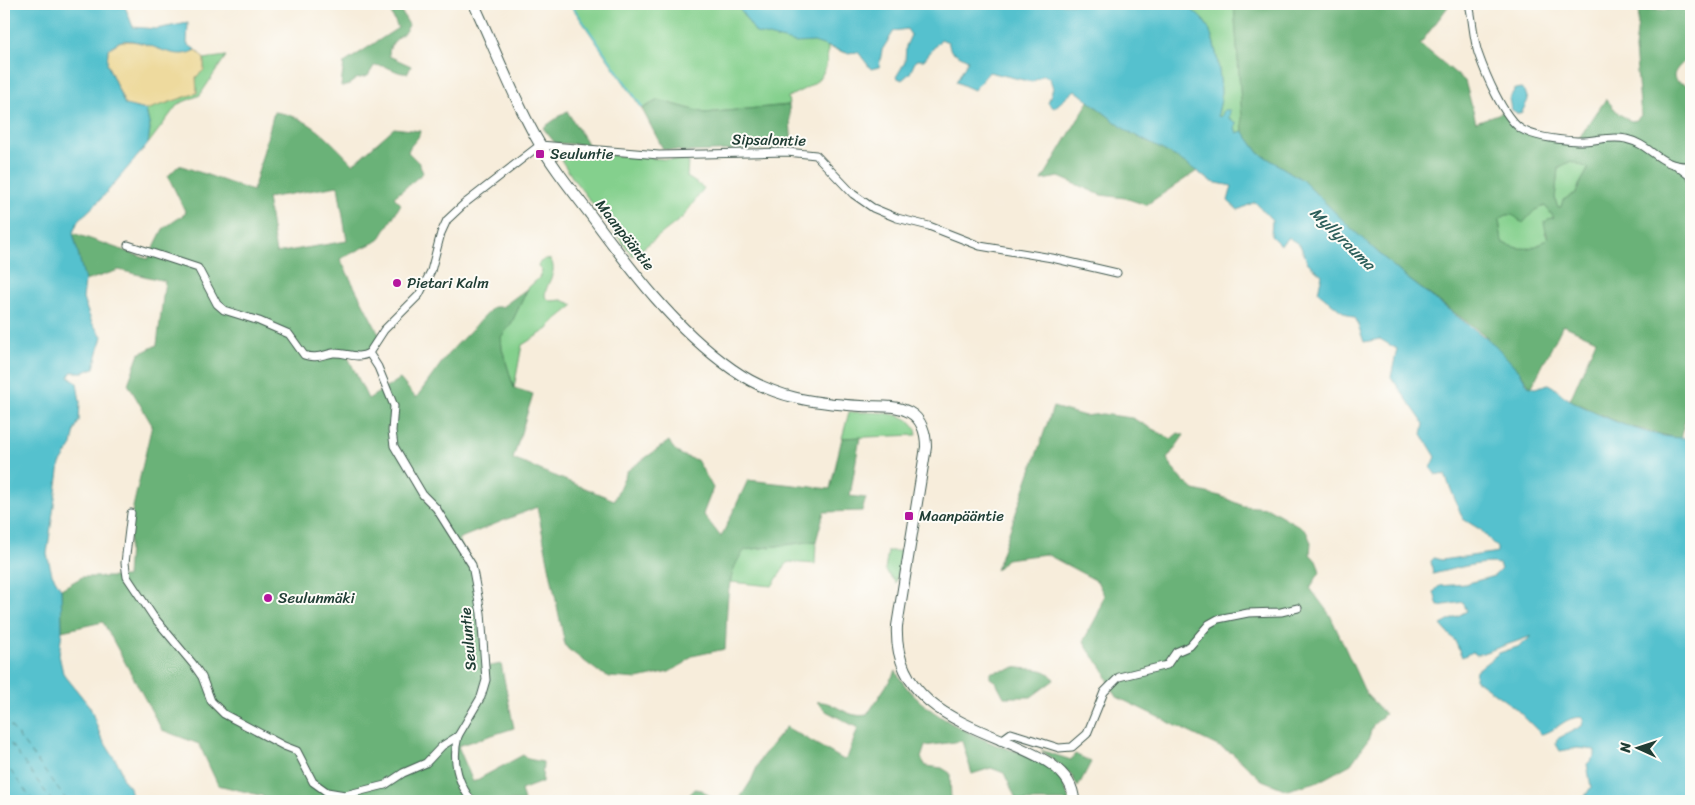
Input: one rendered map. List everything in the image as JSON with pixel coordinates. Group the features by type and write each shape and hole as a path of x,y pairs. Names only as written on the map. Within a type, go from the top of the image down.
{"street":[{"name":"Maanpääntie","path":"474,4 506,80 540,145 608,238 681,326 732,369 750,381 784,396 823,403 893,407 907,411 918,420 924,431 926,447 902,588 897,626 898,653 911,682 926,698 957,720 1000,741 1029,751 1053,764 1069,783 1074,801"},
{"path":"1469,4 1478,52 1500,103 1520,128 1550,138 1577,141 1626,138 1639,143 1665,163 1677,166 1691,166"},
{"name":"Sipsalontie","path":"540,145 659,155 787,152 816,155 853,194 873,208 897,218 930,226 980,246 1052,258 1116,273"},
{"path":"128,245 198,268 217,304 224,310 259,321 289,334 304,355 318,358 332,353 357,356 369,353 384,330 419,295 431,271 441,233 447,220 464,204 540,145"},
{"path":"1677,166 1691,177"},
{"name":"Seuluntie","path":"131,513 125,571 131,584 193,664 216,708 263,735 297,751 306,771 319,788 327,792 345,795 385,785 403,773 426,763 442,746 458,736 481,697 486,680 481,613 472,565 436,508 423,495 394,446 392,431 394,406 378,367 369,353"},
{"path":"1000,741 1011,733 1059,748 1072,746 1087,734 1104,692 1119,677 1167,665 1176,652 1190,646 1209,624 1218,619 1248,613 1282,612 1298,608"},
{"path":"458,736 455,752 458,778 472,801"}],"green space":[{"path":"387,4 397,4 409,25 389,50 389,56 411,66 408,73 383,66 374,66 368,76 356,79 347,86 341,86 344,63 398,28"},
{"path":"570,4 790,4 847,53 828,47 826,67 818,80 788,97 789,105 705,113 658,100 642,109"},
{"path":"1188,4 1234,4 1243,131 1237,133 1229,118 1218,116 1221,89 1213,39 1206,24"},
{"path":"1234,4 1450,4 1420,44 1465,81 1476,122 1506,111 1520,128 1577,141 1606,99 1619,114 1631,121 1637,120 1641,115 1635,49 1639,13 1644,10 1670,10 1674,4 1691,4 1691,57 1681,64 1674,75 1677,81 1691,88 1691,399 1680,439 1624,425 1570,400 1596,340 1563,325 1531,388 1520,372 1482,333 1403,275 1301,179 1259,153 1243,131","holes":["1571,161 1588,168 1576,193 1563,200 1561,207 1558,208 1555,199 1558,168","1545,206 1554,217 1548,219 1544,224 1548,238 1537,245 1526,248 1514,247 1502,242 1499,220 1506,215 1512,215 1523,223 1535,210"]},
{"path":"226,56 200,95 178,104 148,144 150,128 146,110 197,93 196,77 204,70 204,59"},
{"path":"658,100 705,113 789,105 792,148 687,152 663,149 642,109"},
{"path":"1089,101 1127,131 1178,158 1197,171 1146,205 1125,198 1101,195 1059,177 1042,180"},
{"path":"567,111 588,145 555,143 543,128"},
{"path":"274,112 298,118 318,130 353,164 394,128 420,131 408,152 419,163 423,173 394,197 401,204 379,240 340,259 380,336 369,353 347,355 368,399 400,379 416,398 448,354 493,307 502,307 528,288 511,324 501,337 502,349 514,388 533,394 513,459 614,500 627,471 669,441 680,454 697,460 713,488 703,514 721,537 748,480 830,489 842,438 860,437 850,496 866,498 862,511 824,512 816,541 745,550 738,560 730,584 725,649 692,656 685,663 669,672 638,679 610,677 599,672 565,645 537,507 458,539 472,565 486,667 501,664 514,728 458,746 473,782 523,755 528,759 543,762 542,782 521,790 524,801 265,801 263,796 218,785 199,744 162,730 103,622 62,631 61,589 82,577 127,577 131,516 152,425 128,384 139,354 157,345 165,281 119,270 85,281 73,233 148,259 163,229 186,213 168,176 179,165 253,191","holes":["338,186 347,241 276,253 267,198"]},
{"path":"558,155 611,155 688,161 687,177 704,188 683,217 633,256 574,180"},
{"path":"1571,161 1588,168 1576,193 1563,200 1561,207 1558,208 1555,199 1558,168"},
{"path":"1545,206 1554,217 1545,233 1548,238 1537,245 1526,248 1514,247 1502,242 1499,220 1505,216 1513,215 1520,222 1535,210"},
{"path":"545,259 551,260 553,270 545,296 550,301 562,300 574,305 553,322 548,329 522,345 514,388 502,349 501,337 511,324 528,288 539,278 542,271 538,267 539,263"},
{"path":"1053,407 1085,416 1102,414 1132,418 1171,439 1178,433 1184,435 1167,459 1178,476 1194,490 1220,496 1243,506 1268,508 1306,530 1311,543 1310,554 1317,562 1320,572 1310,588 1330,615 1366,694 1385,714 1373,725 1368,740 1351,764 1320,781 1287,790 1262,780 1232,753 1117,697 1104,671 1084,640 1098,614 1104,595 1097,581 1046,554 1006,559 996,570"},
{"path":"849,412 900,416 914,426 917,435 842,438"},
{"path":"816,541 815,564 788,562 772,586 730,582 736,560 745,550"},
{"path":"888,551 901,551 896,583 885,570"},
{"path":"1015,667 1042,670 1051,675 1054,680 1031,697 1004,697 996,682 990,678 990,673"},
{"path":"896,671 915,696 941,717 985,740 1044,762 1056,773 1062,782 1069,801 1017,801 1004,773 991,768 972,774 962,741 925,746 921,758 926,766 942,768 950,773 951,801 738,801 751,781 761,758 786,727 844,760 848,756 858,728 826,711 817,702 829,704 859,716 867,715"},
{"path":"1041,750 1071,760 1075,754 1091,762 1078,787 1071,774"},
{"path":"695,789 702,790 716,801 683,801"}],"sand":[{"path":"121,41 139,42 168,52 182,54 196,50 204,59 204,70 196,77 197,93 146,110 126,106 107,64 108,49"}],"water":[{"path":"4,4 124,4 133,27 156,29 188,23 187,44 196,50 177,54 140,42 130,41 121,41 108,49 107,64 125,105 146,110 150,128 148,144 101,199 78,221 73,233 85,281 83,299 92,323 102,336 94,368 84,372 71,372 69,377 77,383 80,402 79,421 75,429 72,445 60,464 47,554 52,574 61,589 62,631 59,655 63,673 90,707 101,737 120,767 122,778 130,787 134,801 4,801"},
{"name":"Myllyrauma","path":"736,4 1188,4 1206,24 1213,39 1221,89 1218,116 1221,117 1224,110 1230,110 1229,118 1237,123 1235,128 1237,133 1243,131 1259,153 1301,179 1403,275 1495,345 1520,372 1528,386 1535,388 1548,384 1580,405 1627,426 1676,438 1691,438 1691,801 1582,801 1591,787 1587,764 1595,756 1595,750 1577,748 1560,751 1556,744 1557,739 1582,726 1584,718 1572,719 1547,733 1541,734 1515,708 1475,679 1476,671 1499,653 1520,646 1532,636 1477,655 1472,652 1462,657 1455,641 1441,625 1467,611 1463,602 1438,606 1434,592 1439,586 1465,584 1494,576 1501,569 1499,564 1485,563 1433,574 1431,561 1434,558 1441,560 1493,553 1497,552 1497,548 1481,530 1463,519 1445,475 1435,474 1431,468 1436,457 1422,434 1424,424 1391,377 1397,349 1380,339 1364,342 1356,319 1340,310 1318,292 1322,275 1308,263 1300,245 1289,238 1280,245 1271,236 1272,220 1255,202 1238,210 1228,201 1232,186 1212,182 1178,158 1127,131 1075,90 1054,108 1048,103 1053,88 1050,79 1044,75 1032,82 989,72 974,90 956,82 968,60 951,51 948,42 941,39 924,60 916,60 910,73 902,80 896,77 905,62 906,46 911,35 907,29 894,31 882,50 879,67 871,69 858,52 847,53 814,42 796,43 756,33"},
{"path":"1521,88 1525,91 1528,100 1522,112 1518,114 1511,109 1509,99 1515,89"}],"waterway":[{"path":"571,4 642,107"}],"ferry route":[{"path":"4,717 67,801"},
{"path":"4,735 52,801"},
{"path":"4,762 33,801"}],"place":[{"name":"Seuluntie","path":"540,154"},
{"name":"Pietari Kalm","path":"397,283"},
{"name":"Maanpääntie","path":"909,516"},
{"name":"Seulunmäki","path":"268,598"}]}
